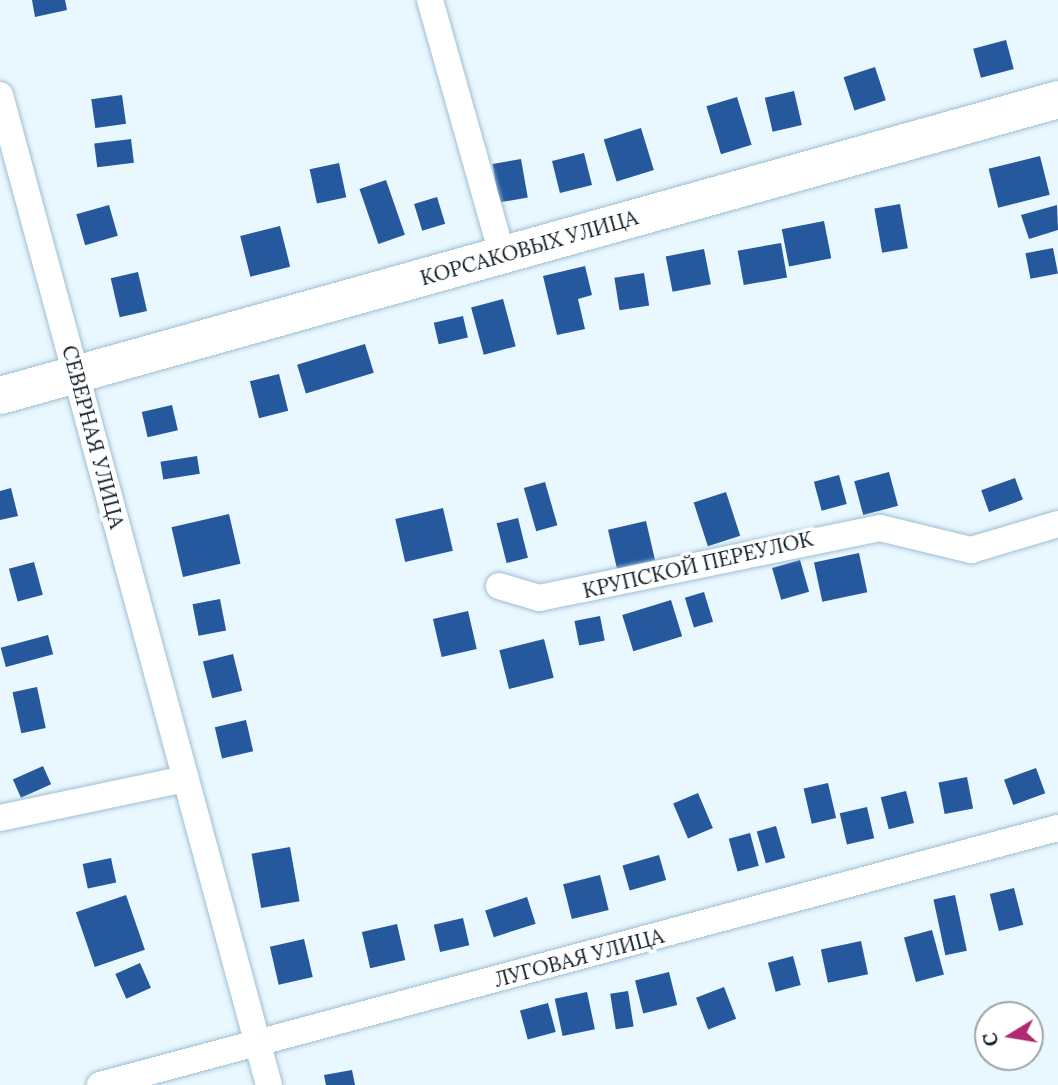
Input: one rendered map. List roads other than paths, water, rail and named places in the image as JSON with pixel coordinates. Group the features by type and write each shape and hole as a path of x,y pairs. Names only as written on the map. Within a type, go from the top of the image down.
{"street":[{"path":"430,0 502,255"},
{"name":"СЕВЕРНАЯ УЛИЦА","path":"0,94 269,1085"},
{"name":"КОРСАКОВЫХ УЛИЦА","path":"0,395 1058,99"},
{"name":"КРУПСКОЙ ПЕРЕУЛОК","path":"499,586 539,598 880,528 971,550 1058,524"},
{"path":"0,818 186,779"},
{"name":"ЛУГОВАЯ УЛИЦА","path":"100,1085 258,1045 1058,828"}]}
